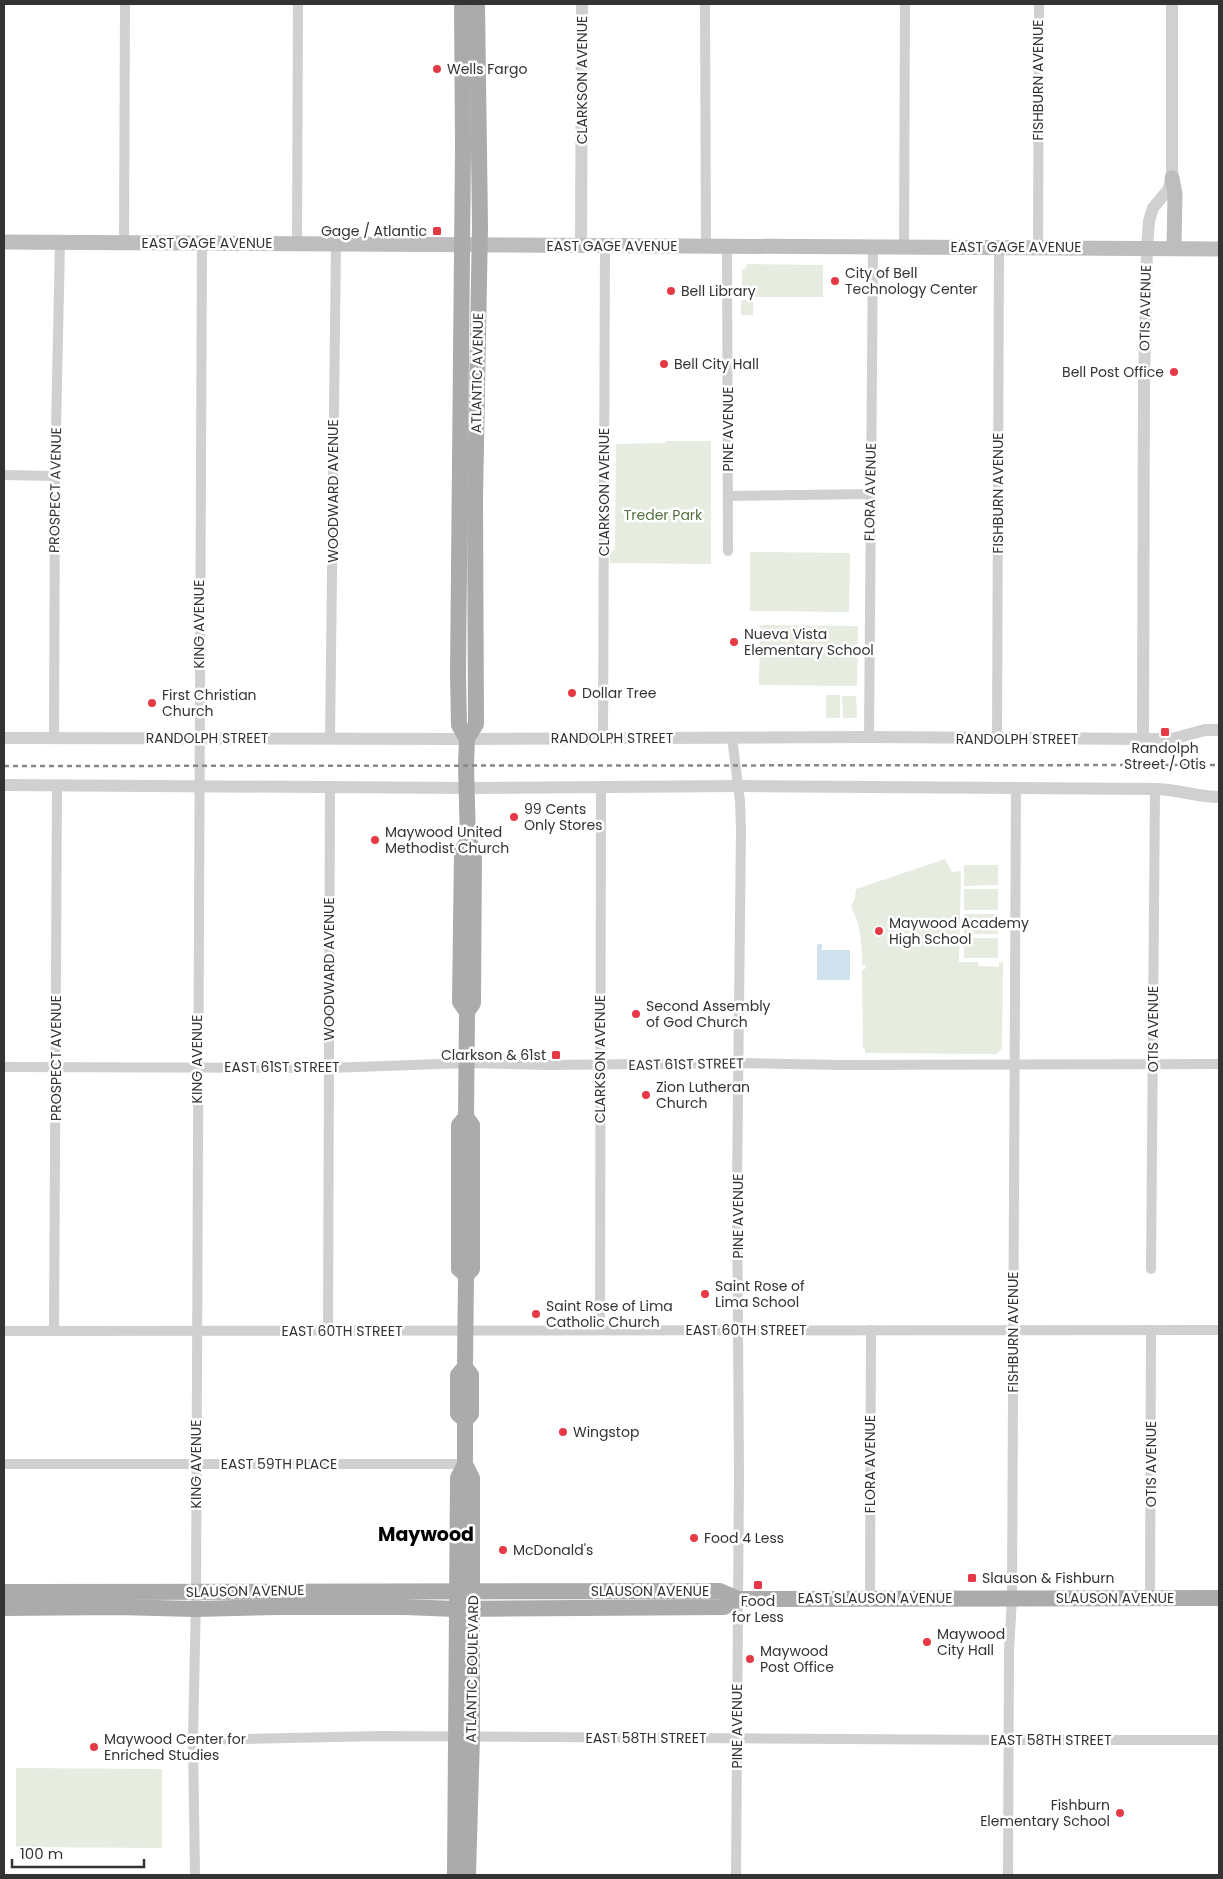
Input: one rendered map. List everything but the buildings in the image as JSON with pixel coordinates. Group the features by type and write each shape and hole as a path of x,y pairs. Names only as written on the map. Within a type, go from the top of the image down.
{"main road":[{"name":"ATLANTIC AVENUE","path":"462,4 458,666 459,725 467,739 467,785"},
{"name":"ATLANTIC AVENUE","path":"467,739 476,724 475,499 480,245 476,4"},
{"path":"1172,178 1175,194 1174,248"},
{"name":"EAST GAGE AVENUE","path":"4,242 1219,249"},
{"name":"ATLANTIC BOULEVARD","path":"467,785 468,841 462,850 460,938 460,1002 467,1012 467,1063 466,1117 459,1125 459,1269 466,1275 465,1367 471,1375 471,1414 465,1420 465,1464 472,1478 465,1592 464,1737 468,1875"},
{"name":"SLAUSON AVENUE","path":"4,1592 354,1590 465,1592 720,1591 738,1599"},
{"name":"SLAUSON AVENUE","path":"1012,1600 1219,1598"},
{"name":"SLAUSON AVENUE","path":"4,1608 117,1607 195,1609 278,1607 465,1609 724,1607 738,1599"},
{"name":"EAST SLAUSON AVENUE","path":"738,1599 1012,1600"},
{"name":"ATLANTIC BOULEVARD","path":"455,1875 464,1737"}],"street":[{"path":"124,242 125,4"},
{"path":"297,244 298,4"},
{"name":"CLARKSON AVENUE","path":"581,246 582,4"},
{"path":"705,4 706,246"},
{"path":"904,247 905,4"},
{"name":"FISHBURN AVENUE","path":"1038,247 1039,4"},
{"name":"OTIS AVENUE","path":"1143,739 1144,389 1147,248 1149,221 1153,208 1168,190 1172,178 1172,4"},
{"name":"PROSPECT AVENUE","path":"54,738 54,476 60,242"},
{"name":"KING AVENUE","path":"195,1875 193,1740 196,1592 202,243"},
{"name":"WOODWARD AVENUE","path":"330,739 336,244"},
{"name":"CLARKSON AVENUE","path":"603,738 605,246"},
{"name":"FLORA AVENUE","path":"869,738 873,246"},
{"name":"PINE AVENUE","path":"727,247 728,551"},
{"name":"FISHBURN AVENUE","path":"997,738 999,247"},
{"path":"4,475 54,476"},
{"path":"728,496 870,494"},
{"name":"RANDOLPH STREET","path":"4,738 1172,739 1205,730 1219,730"},
{"name":"PINE AVENUE","path":"732,738 739,786 741,830 740,1063 737,1185 738,1599 736,1875"},
{"path":"4,785 330,787 467,785 601,788 739,786 1172,789 1202,796 1219,797"},
{"name":"PROSPECT AVENUE","path":"54,1331 56,786"},
{"name":"WOODWARD AVENUE","path":"328,1331 330,787"},
{"name":"CLARKSON AVENUE","path":"600,1330 601,788"},
{"name":"FISHBURN AVENUE","path":"1008,1875 1009,1650 1012,1600 1016,788"},
{"name":"OTIS AVENUE","path":"1151,1269 1155,789"},
{"name":"EAST 61ST STREET","path":"4,1067 328,1068 467,1063 1219,1064"},
{"name":"FLORA AVENUE","path":"870,1598 871,1330"},
{"name":"OTIS AVENUE","path":"1150,1599 1151,1330"},
{"name":"EAST 60TH STREET","path":"4,1331 1219,1330"},
{"name":"EAST 59TH PLACE","path":"4,1464 465,1464"},
{"name":"EAST 58TH STREET","path":"193,1740 380,1736 1219,1740"}],"green space":[{"path":"747,264 823,265 823,297 742,297 742,270 746,268"},
{"path":"741,300 753,300 753,315 741,315"},
{"name":"Treder Park","path":"666,441 711,441 711,564 610,563 610,554 615,548 616,444 665,443"},
{"path":"750,552 850,553 849,612 750,611"},
{"path":"760,625 858,626 857,686 759,685"},
{"path":"826,695 840,695 840,718 826,718"},
{"path":"842,696 856,696 857,718 843,718"},
{"path":"945,859 952,872 961,871 959,962 978,962 978,966 999,967 999,963 1003,962 1002,1048 997,1054 865,1053 863,1048 862,970 865,969 866,965 862,965 860,935 851,906 855,898 856,889"},
{"path":"964,865 998,865 998,885 964,886"},
{"path":"964,889 998,889 998,910 964,910"},
{"path":"964,914 998,914 998,934 964,934"},
{"path":"964,938 998,938 998,958 964,958"},
{"path":"16,1768 162,1769 162,1848 16,1847"}],"water":[{"path":"817,944 822,944 822,950 850,950 850,980 817,980"}],"railway":[{"path":"4,766 1219,765"}],"place":[{"name":"Wells Fargo","path":"437,69"},
{"name":"Gage / Atlantic","path":"437,231"},
{"name":"City of Bell Technology Center","path":"835,281"},
{"name":"Bell Library","path":"671,291"},
{"name":"Bell City Hall","path":"664,364"},
{"name":"Bell Post Office","path":"1174,372"},
{"name":"Nueva Vista Elementary School","path":"734,642"},
{"name":"Dollar Tree","path":"572,693"},
{"name":"First Christian Church","path":"152,703"},
{"name":"Randolph Street / Otis","path":"1165,732"},
{"name":"99 Cents Only Stores","path":"514,817"},
{"name":"Maywood United Methodist Church","path":"375,840"},
{"name":"Maywood Academy High School","path":"879,931"},
{"name":"Second Assembly of God Church","path":"636,1014"},
{"name":"Clarkson & 61st","path":"556,1055"},
{"name":"Zion Lutheran Church","path":"646,1095"},
{"name":"Saint Rose of Lima School","path":"705,1294"},
{"name":"Saint Rose of Lima Catholic Church","path":"536,1314"},
{"name":"Wingstop","path":"563,1432"},
{"name":"Food 4 Less","path":"694,1538"},
{"name":"McDonald's","path":"503,1550"},
{"name":"Slauson & Fishburn","path":"972,1578"},
{"name":"Food for Less","path":"758,1585"},
{"name":"Maywood City Hall","path":"927,1642"},
{"name":"Maywood Post Office","path":"750,1659"},
{"name":"Maywood Center for Enriched Studies","path":"94,1747"},
{"name":"Fishburn Elementary School","path":"1120,1813"}],"district":[{"name":"Maywood","path":"426,1534"}]}
